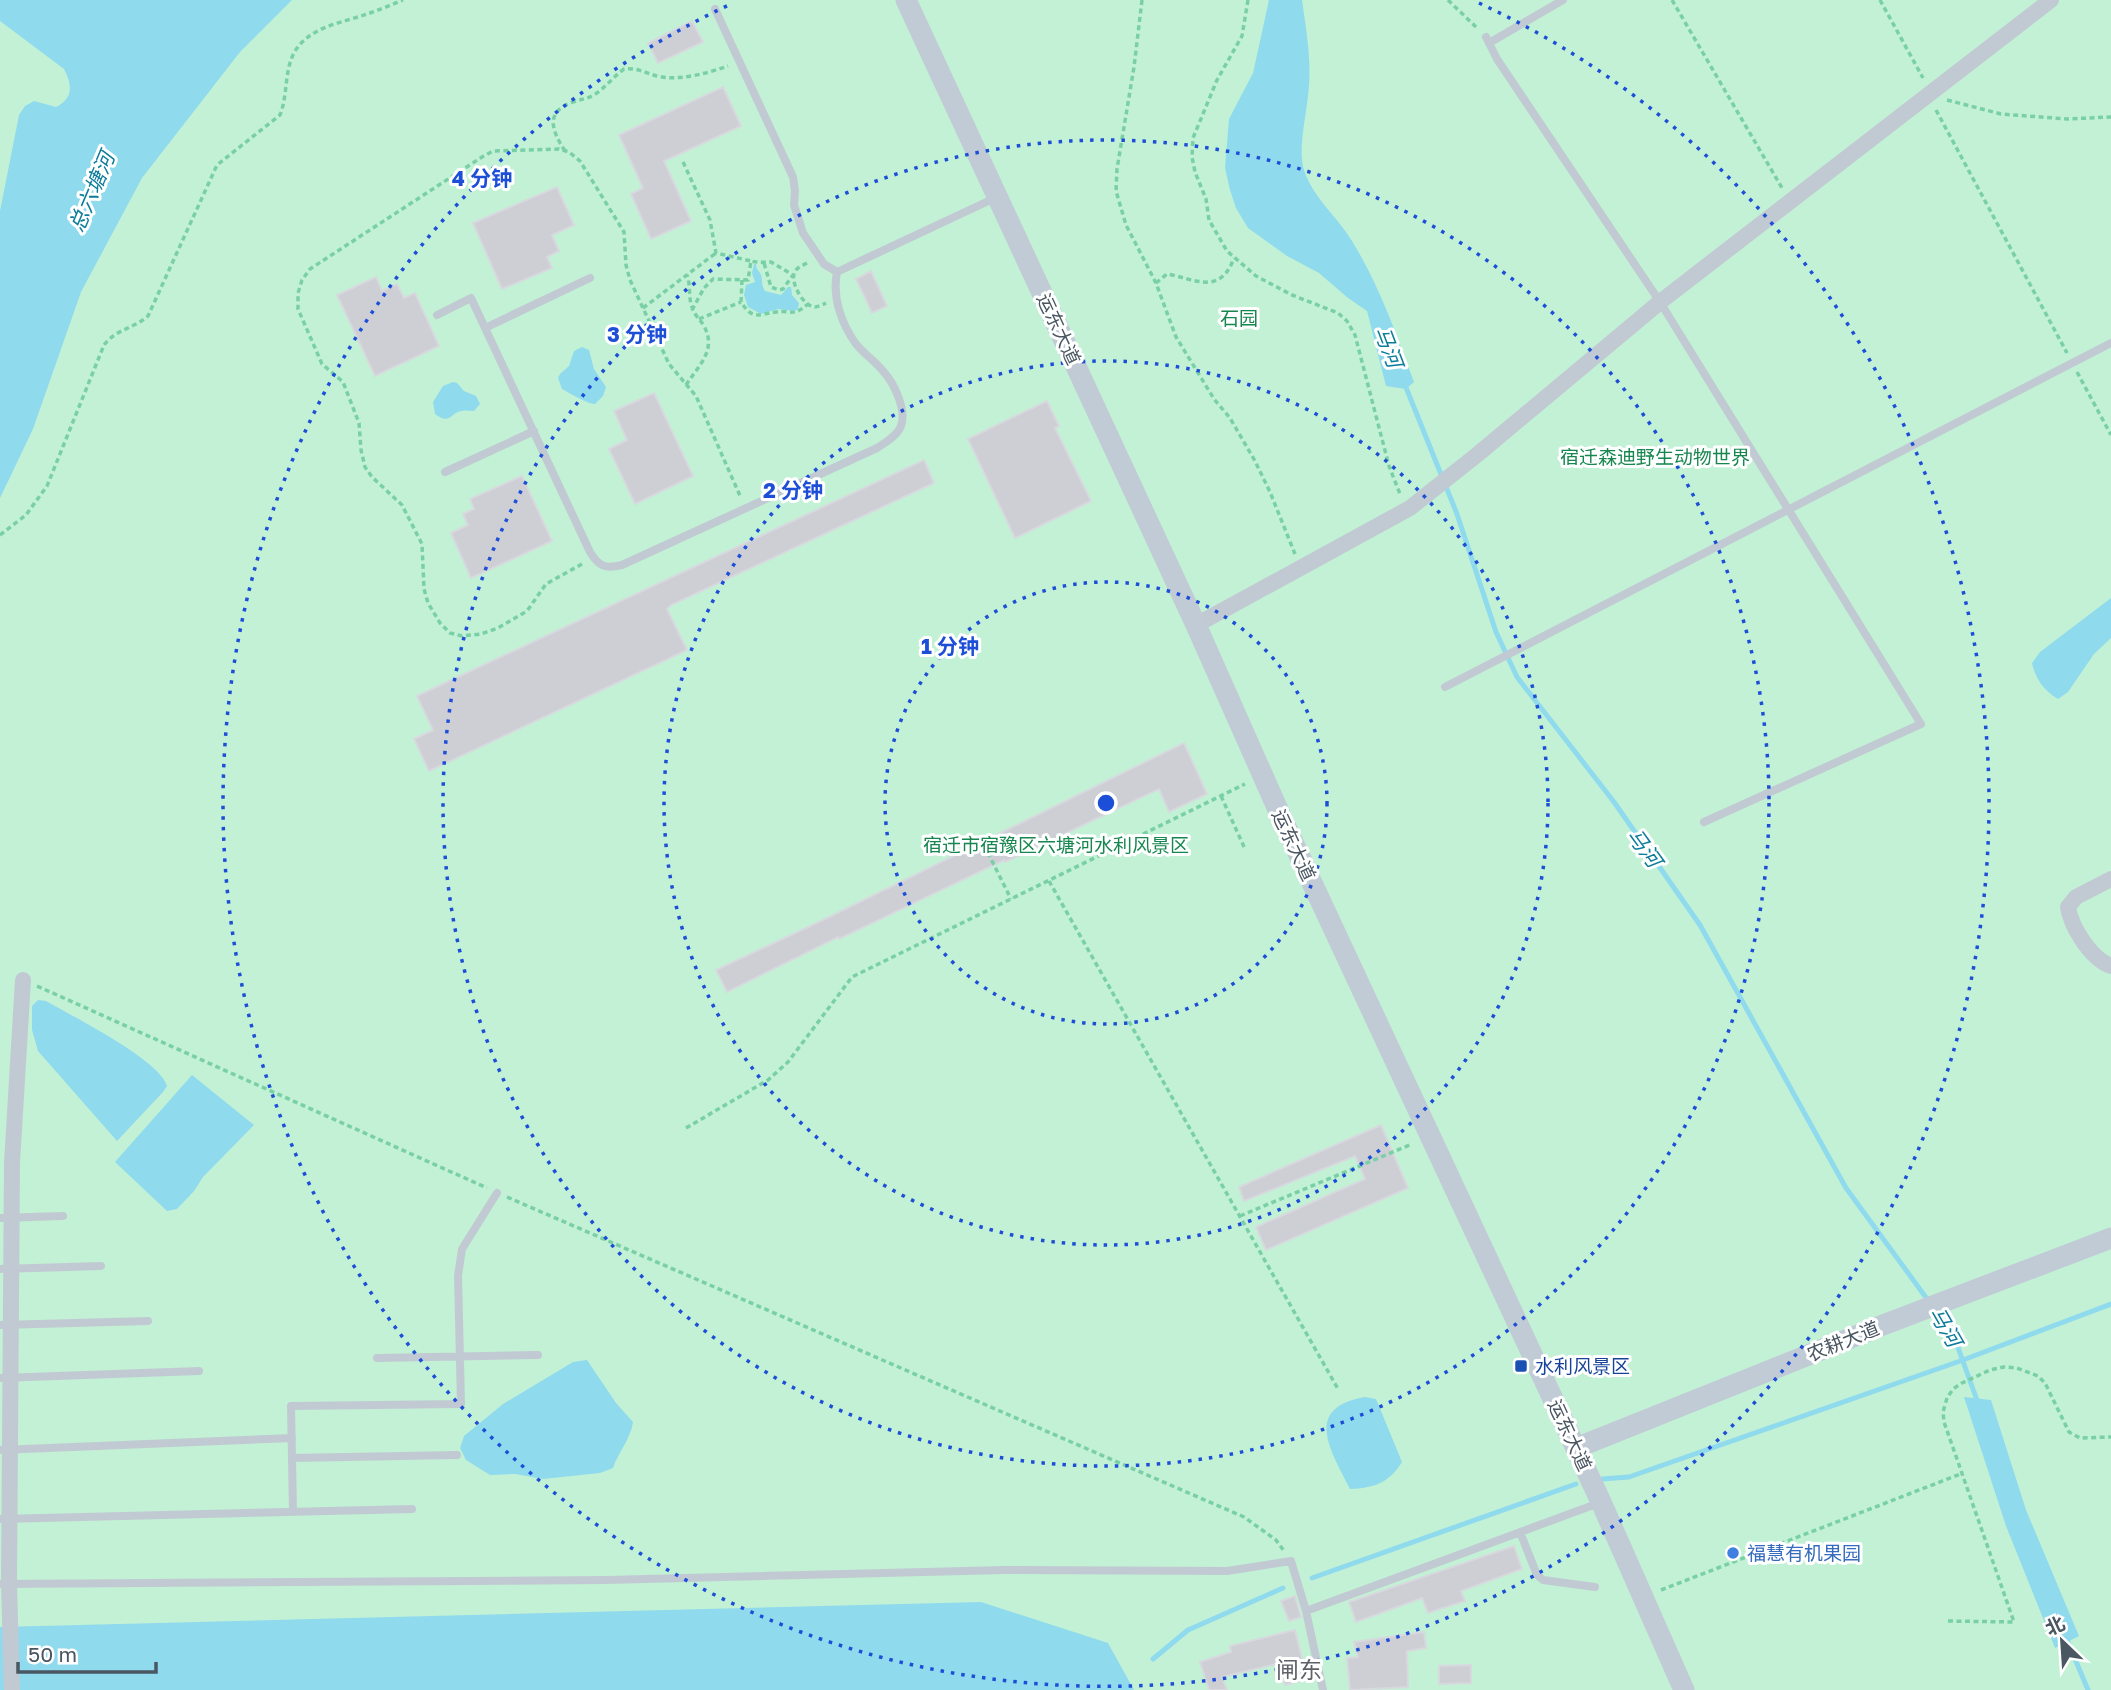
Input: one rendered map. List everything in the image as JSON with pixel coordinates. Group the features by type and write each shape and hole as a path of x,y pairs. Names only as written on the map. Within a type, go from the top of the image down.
{"main road":[{"name":"运东大道","path":"905,0 1196,625 1262,776 1601,1502 1684,1690"},
{"name":"农耕大道","path":"1576,1448 1883,1325 2111,1238"}],"street":[{"path":"1196,625 1301,568 1478,454 1660,302 2052,0"},
{"path":"2111,879 2076,897 2068,907 2071,923 2086,944 2103,963 2111,965"},
{"path":"12,1690 11,1605 4,1584 6,1164 23,980"}],"lane":[{"path":"1563,0 1487,40 1497,60 1660,302 1921,724 1704,822"},
{"path":"715,9 793,177 797,219 803,233 824,264 837,272"},
{"path":"837,272 997,197"},
{"path":"437,315 471,298 593,558 598,565 609,569 877,448 889,441 899,430 902,423 901,412 893,384 884,371 855,343 839,312 834,286 837,272"},
{"path":"485,328 590,278"},
{"path":"1445,687 2111,343"},
{"path":"445,472 534,431"},
{"path":"293,1511 291,1406 461,1404 458,1276 462,1249 497,1193"},
{"path":"6,1217 63,1216"},
{"path":"6,1269 101,1266"},
{"path":"5,1325 148,1321"},
{"path":"377,1357 538,1355"},
{"path":"5,1378 199,1371"},
{"path":"5,1449 292,1438"},
{"path":"292,1458 457,1455"},
{"path":"1306,1611 1601,1502"},
{"path":"5,1518 412,1508"},
{"path":"1520,1532 1537,1575 1543,1580 1595,1587"},
{"path":"4,1584 606,1580 1006,1570 1227,1572 1291,1561 1306,1611 1323,1690"}],"path":[{"path":"0,535 26,514 47,486 104,345 118,330 139,324 148,316 217,165 280,115 285,104 295,51 307,38 330,25 403,0"},
{"path":"1142,0 1116,191 1126,225 1156,283 1182,348 1214,399 1230,418 1255,461 1301,568"},
{"path":"1248,0 1242,36 1210,97 1193,138 1192,157 1206,200 1209,219 1227,251 1256,276 1292,295 1338,313 1348,321 1355,335 1389,466 1405,502"},
{"path":"1448,0 1487,40"},
{"path":"1672,0 1790,202"},
{"path":"1880,0 1922,74 1928,95 2111,435"},
{"path":"565,151 554,133 552,121 559,111 575,101 597,93 624,69 644,70 652,75 676,78 740,62"},
{"path":"1928,95 2001,114 2067,118 2111,117"},
{"path":"683,162 710,220 716,253"},
{"path":"716,253 751,261 771,262 793,275 802,298 815,307 836,298"},
{"path":"643,308 716,253"},
{"path":"764,263 769,283 774,289 783,289 795,270 818,256"},
{"path":"1156,283 1167,274 1203,284 1212,282 1223,276 1231,267 1234,258"},
{"path":"692,310 704,288 713,279 748,280 751,261"},
{"path":"686,385 709,350 710,342 692,310 687,275"},
{"path":"742,281 741,302 749,312 761,317 774,312 796,313 808,304"},
{"path":"699,319 741,302"},
{"path":"686,1128 768,1080 788,1062 852,976 1262,776"},
{"path":"1221,796 1245,849"},
{"path":"984,845 1010,899"},
{"path":"1048,881 1338,1389"},
{"path":"23,980 497,1193 1244,1517 1276,1540 1291,1561"},
{"path":"1240,1216 1430,1136"},
{"path":"1948,1621 2014,1622 1946,1431 1943,1412 1947,1398 1953,1390 1977,1376 2004,1367 2017,1368 2038,1376 2045,1383 2069,1432 2080,1438 2111,1437"},
{"path":"1643,1597 1963,1473"}],"green space":[{"name":"宿迁市宿豫区六塘河水利风景区","path":"0,0 2111,0 2111,1690 0,1690"}],"water":[{"name":"总六塘河","path":"0,0 292,0 240,52 142,178 81,292 33,429 0,498 0,211 19,115 25,106 34,101 56,107 66,99 70,90 64,69 0,21"},
{"path":"1269,0 1302,0 1309,64 1302,151 1304,170 1319,198 1352,241 1379,292 1414,382 1406,389 1386,386 1367,311 1319,273 1287,256 1248,228 1236,208 1225,168 1229,119 1253,73"},
{"path":"754,264 761,275 765,291 781,295 791,287 792,295 799,303 798,309 778,309 761,314 748,307 744,295 746,285 755,282 752,273"},
{"path":"582,347 589,350 594,369 606,387 603,396 595,404 562,389 558,378 569,366 574,351"},
{"path":"453,382 476,396 480,404 474,411 458,412 444,419 435,414 433,402 443,386"},
{"path":"2111,598 2111,638 2094,654 2068,692 2058,699 2041,684 2032,663 2040,652"},
{"path":"38,1000 46,1001 94,1028 132,1052 161,1075 167,1086 163,1092 117,1141 38,1051 32,1030 32,1006"},
{"path":"192,1075 254,1125 203,1177 177,1209 167,1211 115,1162"},
{"path":"587,1360 616,1403 633,1422 613,1468 600,1473 543,1479 515,1474 490,1475 466,1460 460,1448 464,1436 503,1404 573,1362"},
{"path":"1365,1397 1376,1399 1402,1462 1386,1480 1350,1489 1330,1446 1328,1421 1333,1411 1345,1403"},
{"path":"1964,1397 1991,1400 2026,1510 2079,1636 2055,1648 2006,1526"},
{"path":"981,1602 1108,1643 1134,1690 0,1690 0,1627"}],"building":[{"path":"692,21 703,42 658,63 648,43"},
{"path":"723,87 741,126 664,161 691,221 651,239 631,194 643,188 619,135"},
{"path":"557,187 574,225 552,235 559,251 547,257 552,268 502,289 473,223"},
{"path":"871,271 887,306 872,313 856,279"},
{"path":"376,277 382,291 397,284 404,298 415,293 439,346 375,376 337,295"},
{"path":"654,393 693,476 635,504 609,449 627,440 614,411"},
{"path":"1047,401 1059,426 1055,428 1091,501 1015,538 968,439"},
{"path":"924,460 934,483 671,605 667,609 687,650 429,771 414,739 433,730 417,696"},
{"path":"522,476 552,541 471,578 451,533 468,525 463,514 474,509 470,499"},
{"path":"1184,743 1207,794 1169,812 1159,789 839,939 838,937 727,992 716,970"},
{"path":"1381,1125 1408,1188 1266,1250 1256,1227 1365,1179 1355,1156 1244,1201 1239,1187"},
{"path":"1514,1546 1522,1569 1461,1591 1465,1601 1428,1613 1422,1598 1356,1622 1349,1602"},
{"path":"1295,1596 1301,1617 1289,1621 1281,1601"},
{"path":"1295,1630 1307,1679 1285,1685 1280,1663 1222,1677 1227,1690 1209,1690 1200,1662 1231,1652 1230,1646"},
{"path":"1424,1632 1426,1648 1407,1651 1408,1687 1350,1690 1347,1658 1358,1657 1354,1642"},
{"path":"1471,1665 1471,1683 1439,1684 1439,1666"}],"waterway":[{"name":"马河","path":"1405,385 1457,514 1496,632 1517,677 1614,802 1700,925 1846,1188 1930,1303"},
{"path":"1602,1479 1629,1477 1963,1360 2111,1304"},
{"name":"马河","path":"1936,1310 1952,1331 1978,1403"},
{"path":"1312,1578 1576,1484"},
{"path":"1153,1659 1188,1630 1283,1588"},
{"name":"马河","path":"2065,1635 2088,1690"}],"place":[{"name":"水利风景区","path":"1521,1366"},
{"name":"福慧有机果园","path":"1733,1553"}],"district":[{"name":"闸东","path":"1299,1670"}],"park label":[{"name":"石园","path":"1239,318"},
{"name":"宿迁森迪野生动物世界","path":"1655,457"}]}
